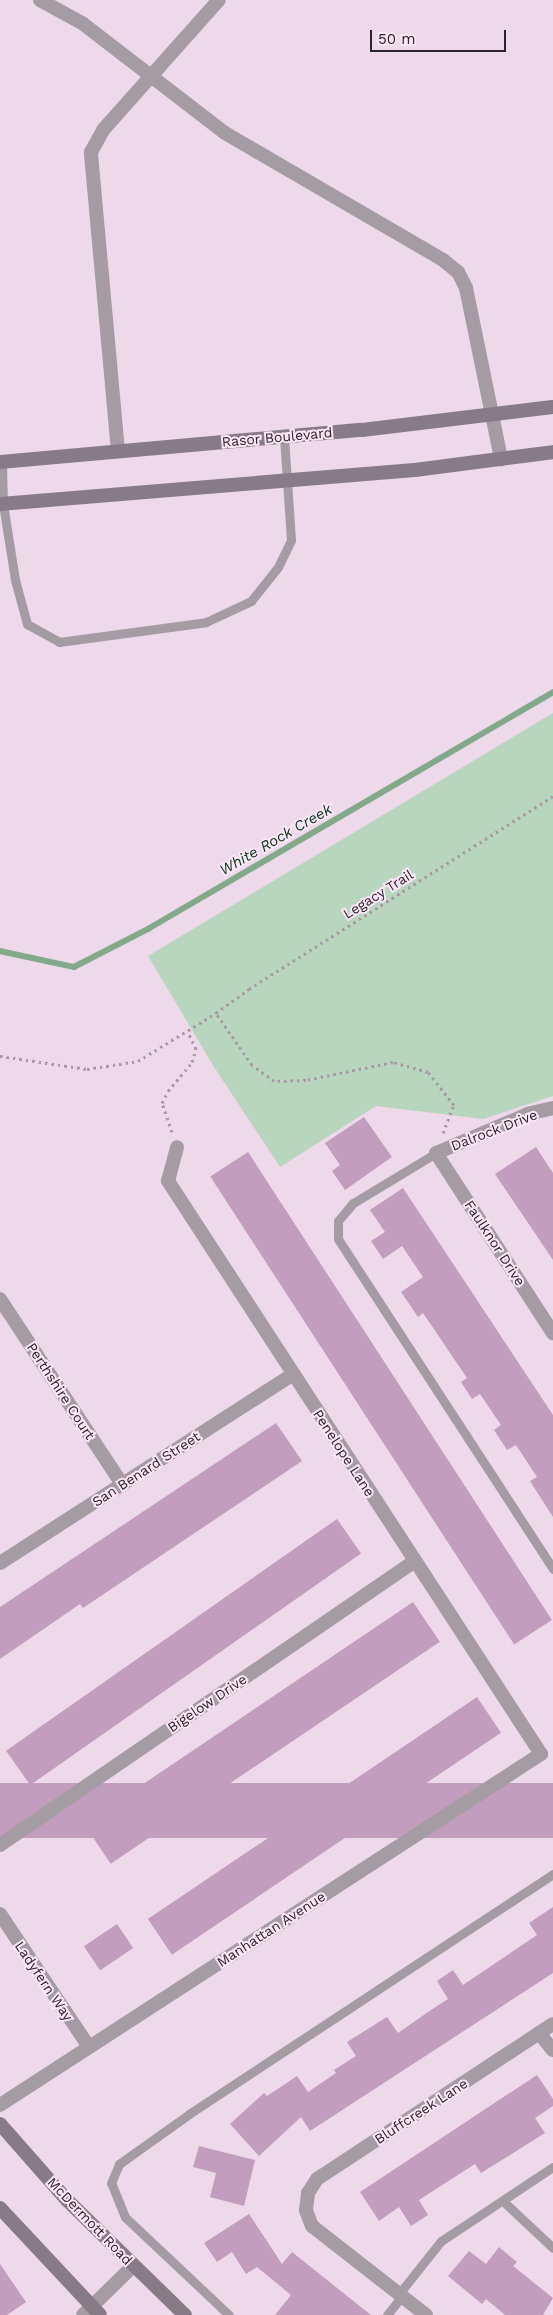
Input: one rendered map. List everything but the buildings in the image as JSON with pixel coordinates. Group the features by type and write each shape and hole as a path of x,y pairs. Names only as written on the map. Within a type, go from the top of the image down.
{"main road":[{"name":"Rasor Boulevard","path":"1,462 284,436 553,407"},
{"path":"2,504 289,480 553,452"},
{"name":"McDermott Road","path":"0,2124 67,2200 184,2315"},
{"path":"0,2208 92,2313"}],"street":[{"path":"40,0 82,23 226,133 443,260 458,272 466,288 501,458"},
{"path":"118,451 91,152 103,130 219,0"},
{"name":"Dalrock Drive","path":"436,1153 528,1114 553,1108"},
{"name":"Penelope Lane","path":"178,1148 168,1181 541,1754"},
{"name":"Faulknor Drive","path":"436,1153 553,1333"},
{"name":"Perthshire Court","path":"0,1299 122,1484"},
{"name":"San Benard Street","path":"0,1563 292,1374"},
{"name":"Bigelow Drive","path":"0,1845 415,1561"},
{"name":"Manhattan Avenue","path":"0,2105 541,1754"},
{"name":"Ladyfern Way","path":"0,1914 89,2047"},
{"name":"Bluffcreek Lane","path":"399,2296 312,2226 306,2210 308,2193 317,2180 553,2024"},
{"path":"539,2033 553,2050"},
{"path":"92,2313 133,2266"},
{"path":"399,2296 426,2315"}],"lane":[{"path":"1,462 2,504 15,580 27,624 59,642 206,622 251,601 278,567 291,540 289,480 284,436"},
{"path":"436,1153 401,1172 348,1208 338,1221 338,1239 553,1569"},
{"path":"229,2315 125,2217 119,2209 111,2183 118,2164 189,2114 553,1874"},
{"path":"387,2315 399,2296 441,2241 504,2202 553,2167"},
{"path":"504,2202 553,2248"}],"path":[{"name":"Legacy Trail","path":"0,1056 87,1069 138,1061 188,1032 248,989 553,796"},
{"path":"216,1013 252,1065 274,1081 306,1080 393,1062 428,1072 454,1105 436,1153"},
{"path":"178,1148 162,1103 168,1091 192,1062 196,1049 188,1032"}],"green space":[{"path":"553,713 553,1096 483,1119 376,1106 280,1167 214,1067 148,956"}],"waterway":[{"name":"White Rock Creek","path":"0,951 74,967 148,929 553,692"}]}
